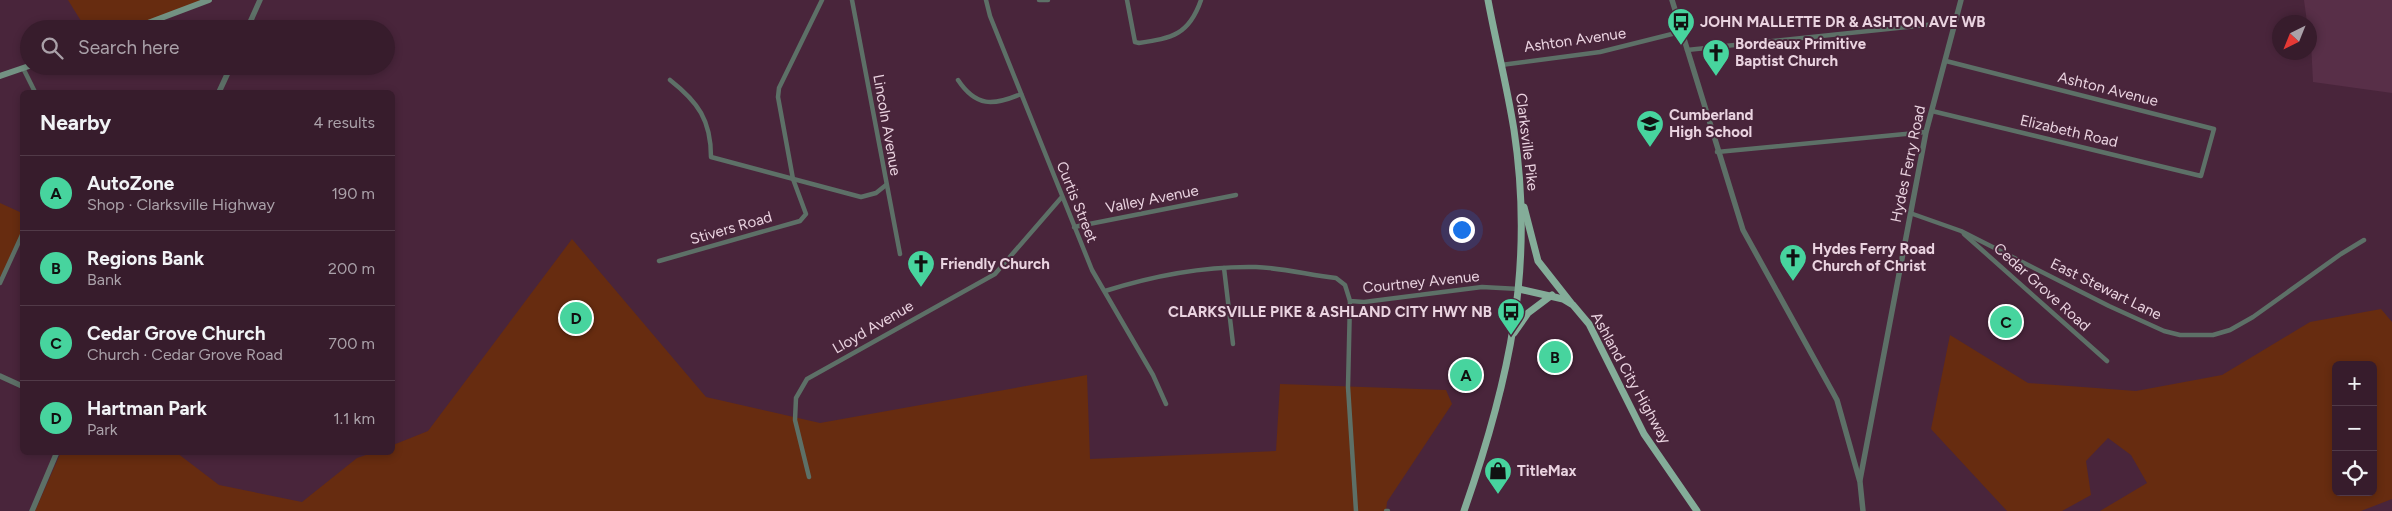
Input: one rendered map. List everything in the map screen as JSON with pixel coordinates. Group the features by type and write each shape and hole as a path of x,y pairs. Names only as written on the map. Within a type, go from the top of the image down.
{"main road":[{"path":"156,20 208,0"},
{"name":"Clarksville Pike","path":"1464,511 1495,418 1513,336 1519,289 1520,192 1514,130 1488,0"},
{"path":"0,76 20,69"},
{"path":"1520,192 1538,261 1547,275 1565,292 1573,305"},
{"name":"Ashland City Highway","path":"1519,289 1552,295 1573,305 1589,324 1644,434 1697,511"},
{"path":"1513,336 1528,313 1552,295"}],"street":[{"path":"251,20 260,0"},
{"path":"793,179 778,97 779,88 822,0"},
{"name":"Lincoln Avenue","path":"852,0 900,254"},
{"name":"Curtis Street","path":"986,0 1061,198 1092,270 1153,375 1166,404"},
{"path":"1039,0 1048,0"},
{"path":"1127,0 1135,42 1139,43 1171,38 1183,31 1194,17 1201,0"},
{"path":"1672,0 1717,152 1743,230 1837,400 1856,474 1860,482 1863,511"},
{"name":"Hydes Ferry Road","path":"1860,482 1926,132 1961,0"},
{"path":"1687,50 1955,22"},
{"name":"Ashton Avenue","path":"1501,65 1600,52 1680,32"},
{"name":"Ashton Avenue","path":"1946,61 2214,129 2199,176"},
{"path":"29,75 34,90"},
{"path":"220,90 227,75"},
{"path":"670,80 690,96 701,111 711,143 711,157 861,197 876,193 886,185"},
{"path":"958,80 966,91 983,102 994,103 1021,94"},
{"name":"Elizabeth Road","path":"1932,112 2199,176"},
{"path":"1717,152 1926,132"},
{"name":"Stivers Road","path":"659,261 800,221 806,214 793,179"},
{"name":"Valley Avenue","path":"1074,227 1236,195"},
{"name":"Lloyd Avenue","path":"809,477 795,420 796,398 807,379 995,274 1061,198"},
{"name":"East Stewart Lane","path":"1910,213 1961,231 2138,320 2164,331 2195,335 2213,335 2230,330 2253,317 2341,254 2364,240"},
{"name":"Cedar Grove Road","path":"1961,231 2107,361"},
{"path":"0,284 20,239"},
{"name":"Courtney Avenue","path":"1105,291 1138,280 1224,268 1257,267 1336,278 1346,284 1350,301 1364,302 1482,287 1519,289"},
{"path":"1224,268 1233,344"},
{"path":"1350,301 1348,387 1356,511"},
{"path":"0,376 20,385"},
{"path":"32,511 56,455"}],"shaded area":[{"path":"68,0 209,0 156,20 80,20"},
{"path":"2304,0 2392,0 2392,93 2313,82 2312,60 2317,60 2317,15 2306,15"},
{"path":"0,203 20,212 20,239 0,278"},
{"path":"572,239 706,397 820,423 1087,375 1090,459 1276,451 1280,384 1446,390 1452,404 1387,502 1386,511 35,511 60,455 180,455 219,485 302,502 357,458 366,455 395,455 395,444 428,431"},
{"path":"2381,309 2392,322 2392,499 2361,511 2100,511 2147,483 2131,455 2108,438 2086,461 2091,495 2062,511 2007,511 1931,429 1950,335 2028,383 2136,391 2222,375 2310,322"}],"place":[{"name":"JOHN MALLETTE DR & ASHTON AVE WB","path":"1681,46"},
{"name":"Bordeaux Primitive Baptist Church","path":"1716,77"},
{"name":"Cumberland High School","path":"1650,148"},
{"name":"Hydes Ferry Road Church of Christ","path":"1793,282"},
{"name":"Friendly Church","path":"921,288"},
{"name":"Hartman Park","path":"576,318"},
{"name":"Cedar Grove Church","path":"2006,322"},
{"name":"CLARKSVILLE PIKE & ASHLAND CITY HWY NB","path":"1511,336"},
{"name":"Regions Bank","path":"1555,357"},
{"name":"AutoZone","path":"1466,375"},
{"name":"TitleMax","path":"1498,495"}]}
